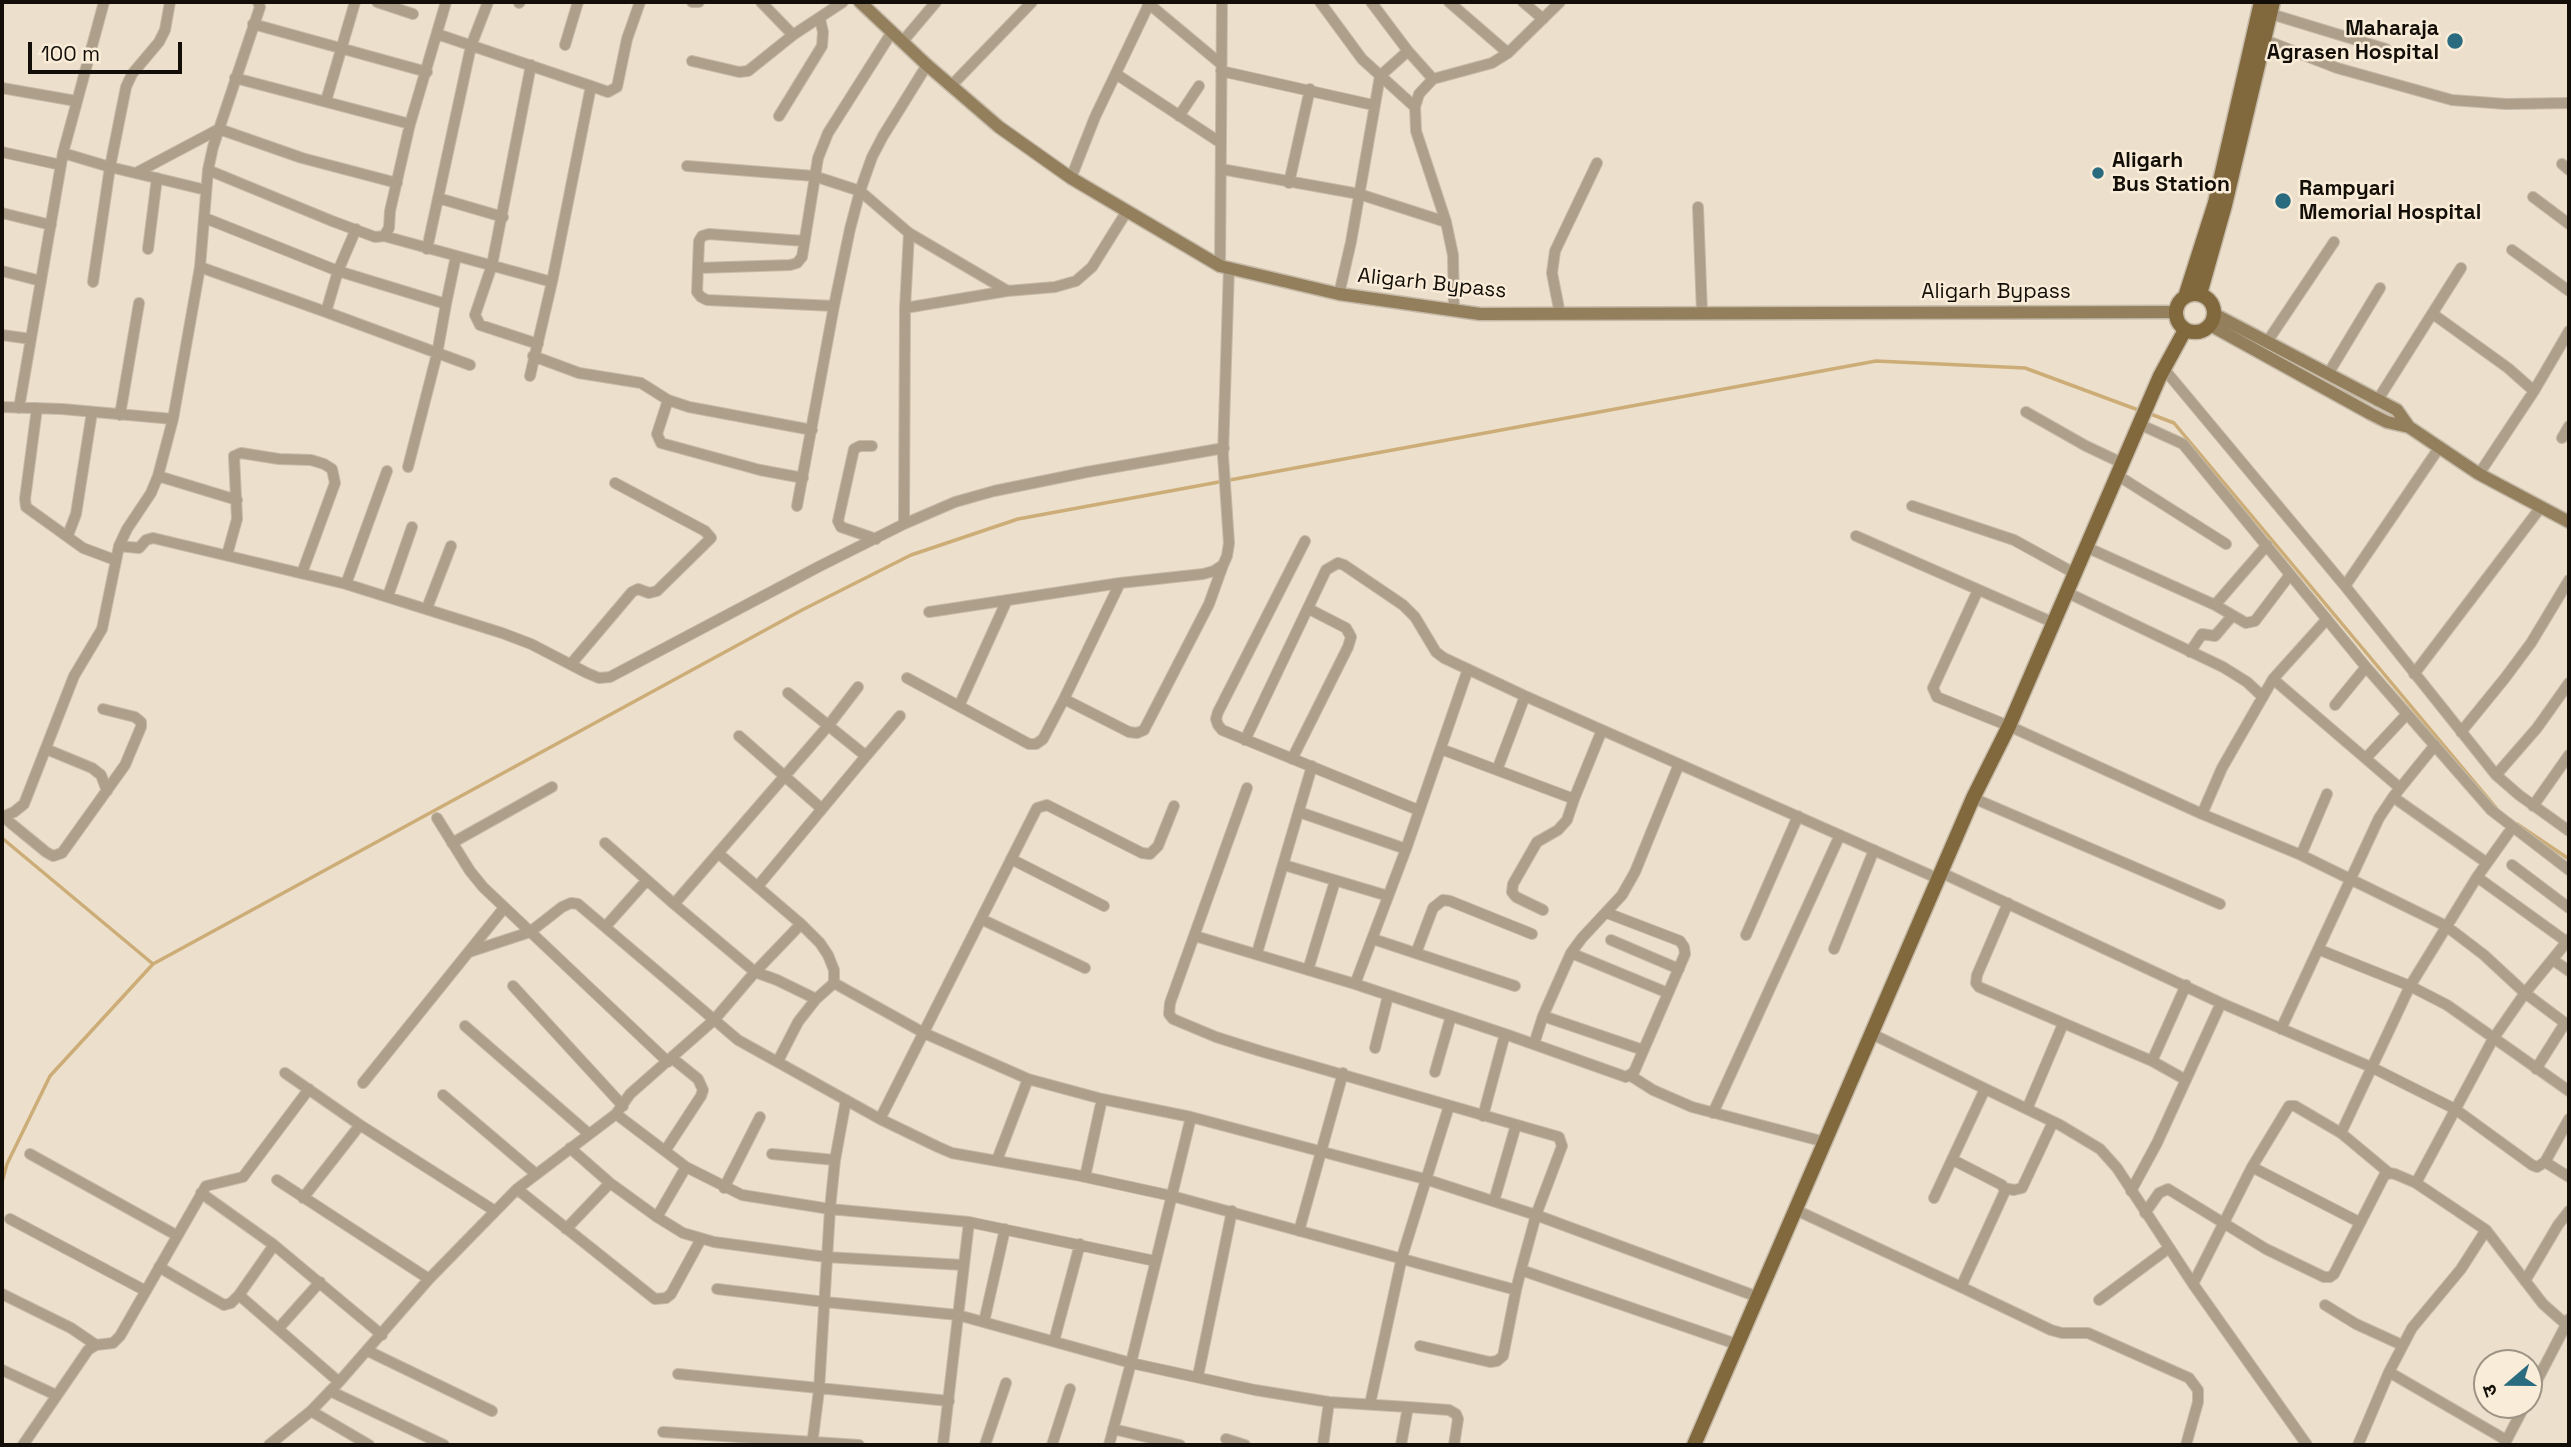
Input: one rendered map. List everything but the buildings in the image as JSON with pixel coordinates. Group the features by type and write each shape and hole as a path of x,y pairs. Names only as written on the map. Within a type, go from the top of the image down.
{"main road":[{"name":"Aligarh Bypass","path":"859,2 999,127 1071,178 1224,267 1339,294 1480,314 2176,312"},
{"path":"2200,295 2225,205 2264,40 2268,6"},
{"path":"2185,297 2215,203 2268,6"},
{"path":"2200,295 2210,302 2212,320 2201,331 2185,330 2178,322 2176,312 2180,301 2185,297 2200,295"},
{"path":"2212,320 2267,342 2397,410 2409,427 2439,448 2479,474 2569,522"},
{"path":"2212,320 2371,414 2409,427"},
{"path":"1694,1445 1973,798 2009,726 2141,419 2185,330"}],"street":[{"path":"19,408 63,153 104,2"},
{"path":"93,282 110,167 126,88 132,74 165,30 170,2"},
{"path":"2,816 14,812 24,804 74,676 102,629 119,546 151,493 158,476 173,419 200,267 208,170 235,78 260,7 258,2"},
{"path":"326,101 355,2"},
{"path":"377,2 413,14"},
{"path":"384,236 389,228 390,211 410,124 446,2"},
{"path":"427,249 471,46 488,2"},
{"path":"565,44 579,2"},
{"path":"437,34 608,92 617,87 627,39 640,2"},
{"path":"692,2 699,2"},
{"path":"761,2 793,35"},
{"path":"692,61 739,72 747,71 793,35 843,2"},
{"path":"903,41 936,2"},
{"path":"951,86 1032,2"},
{"path":"1071,178 1095,117 1149,2 1221,67 1373,105"},
{"path":"1064,699 1129,732 1144,730 1209,604 1227,556 1221,169 1222,2"},
{"path":"1320,2 1362,59 1415,107"},
{"path":"1371,2 1433,79"},
{"path":"1449,2 1508,53"},
{"path":"1523,2 1543,19"},
{"path":"1454,311 1453,255 1446,222 1416,131 1415,107 1419,94 1433,79 1492,63 1508,53 1560,2"},
{"path":"2268,6 2386,49"},
{"path":"779,116 822,46 820,19"},
{"path":"253,24 427,72"},
{"path":"698,268 790,265 797,263 802,257 814,176 828,133 892,32"},
{"path":"2264,40 2337,68 2452,100 2505,104 2569,103"},
{"path":"1339,294 1380,76 1408,51"},
{"path":"531,65 503,217 492,265 475,315 480,325 538,344"},
{"path":"797,506 834,306 860,191 883,136 927,65"},
{"path":"1116,74 1221,143"},
{"path":"235,78 410,124"},
{"path":"530,376 552,282 591,86"},
{"path":"1179,116 1199,86"},
{"path":"2,88 76,101"},
{"path":"1289,183 1310,89"},
{"path":"136,173 219,129 302,158 397,183"},
{"path":"2,152 61,165"},
{"path":"63,153 206,190"},
{"path":"1560,314 1552,273 1555,251 1597,163"},
{"path":"687,166 814,176 860,191 909,233 1007,291"},
{"path":"1221,169 1359,194 1446,222"},
{"path":"208,170 375,237 384,236 552,282"},
{"path":"148,249 157,178"},
{"path":"2533,197 2569,224"},
{"path":"438,198 503,217"},
{"path":"1698,207 1702,313"},
{"path":"905,308 1007,291 1055,288 1076,281 1092,267 1127,211"},
{"path":"2,213 51,225"},
{"path":"205,218 338,271 446,304"},
{"path":"326,312 338,271 356,229"},
{"path":"904,524 905,308 909,233"},
{"path":"804,241 709,234 702,236 699,241 697,292 708,300 834,306"},
{"path":"2267,342 2334,242"},
{"path":"2512,250 2569,291"},
{"path":"408,467 437,354 456,256"},
{"path":"200,267 470,365"},
{"path":"2377,401 2461,268"},
{"path":"2,271 41,281"},
{"path":"2328,374 2380,288"},
{"path":"120,415 139,303"},
{"path":"2433,314 2508,368 2534,391"},
{"path":"2479,474 2534,391 2569,331"},
{"path":"2,335 31,339"},
{"path":"533,356 579,373 641,383 668,400 736,417 812,430"},
{"path":"2162,373 2345,586 2496,775 2569,831"},
{"path":"668,400 657,434 661,443 760,470 803,478"},
{"path":"2,407 173,419"},
{"path":"37,408 26,507 92,553 115,560"},
{"path":"68,535 76,514 92,412"},
{"path":"2026,412 2086,446 2226,544"},
{"path":"2141,419 2183,444 2267,545 2289,576 2406,715 2491,810 2569,870"},
{"path":"2562,438 2569,426"},
{"path":"872,446 854,449 838,521 841,527 876,538"},
{"path":"2345,586 2439,448"},
{"path":"119,546 139,548 146,540 153,538 346,584 502,633 599,678 619,674 876,538 956,502 994,491 1164,457 1224,452"},
{"path":"227,555 237,519 233,460 237,453 311,460 332,469 335,483 302,573"},
{"path":"346,584 387,471"},
{"path":"158,476 237,500"},
{"path":"571,664 632,592 638,589 649,593 657,591 711,538 705,531 615,483"},
{"path":"1912,506 2014,540 2074,573"},
{"path":"2414,674 2541,507"},
{"path":"388,596 412,527"},
{"path":"1856,536 2052,622"},
{"path":"1305,541 1216,719 1222,730 1418,810"},
{"path":"2215,606 2267,545"},
{"path":"427,608 451,546"},
{"path":"2086,547 2246,623 2255,621 2289,576"},
{"path":"1245,740 1326,570 1338,563 1403,605 1419,624 1436,652 1468,669 1874,850 2008,903 2281,1030 2371,1066 2455,1110 2532,1165 2538,1167 2545,1162 2569,1119"},
{"path":"929,612 1203,573 1214,571 1223,565"},
{"path":"2461,732 2531,643 2569,580"},
{"path":"907,678 1029,744 1036,744 1043,739 1121,583"},
{"path":"1978,590 1933,688 1937,697 2301,855 2446,926 2567,1024 2536,1069"},
{"path":"2066,592 2247,682 2263,697"},
{"path":"959,706 1007,600"},
{"path":"1292,759 1351,637 1346,628 1309,609"},
{"path":"2190,652 2202,634 2215,635 2232,616"},
{"path":"2202,814 2222,768 2273,679 2327,619"},
{"path":"2335,705 2366,667"},
{"path":"1354,984 1406,849 1468,669"},
{"path":"2273,679 2400,788"},
{"path":"2496,775 2537,728 2569,683"},
{"path":"674,904 785,777 858,687"},
{"path":"788,694 866,756"},
{"path":"1497,770 1525,696"},
{"path":"2,816 46,852 57,856 62,853 125,765 141,727 141,722 135,717 103,709"},
{"path":"2366,758 2406,715"},
{"path":"758,886 900,716"},
{"path":"1543,911 1516,897 1512,892 1513,884 1537,842 1558,830 1567,820 1602,730"},
{"path":"739,736 822,809"},
{"path":"2281,1030 2367,841 2393,797 2435,746"},
{"path":"46,749 92,768 100,775 107,791"},
{"path":"1441,749 1574,799"},
{"path":"2533,806 2569,755"},
{"path":"1534,1044 1543,1016 1572,953 1582,938 1622,895 1635,872 1679,764"},
{"path":"1257,953 1312,766"},
{"path":"452,843 552,788"},
{"path":"1247,788 1168,1009 1173,1019 1216,1037 1559,1137 1562,1141 1536,1215 1516,1290 1503,1356 1490,1362 1420,1346"},
{"path":"2301,855 2327,794"},
{"path":"2393,797 2487,863"},
{"path":"1973,798 2220,904"},
{"path":"880,1119 1037,808 1047,805 1142,853 1150,854 1156,850 1174,806"},
{"path":"1299,812 1406,849"},
{"path":"1746,935 1798,816"},
{"path":"437,818 470,871 504,908 670,1060 698,1079 703,1090 701,1096 664,1151"},
{"path":"2341,1133 2410,986 2477,877 2512,828"},
{"path":"1713,1113 1840,835"},
{"path":"605,843 755,972 816,999"},
{"path":"1834,949 1874,850"},
{"path":"718,853 801,924 828,954 834,970 834,983 816,999 798,1022 778,1062"},
{"path":"1012,859 1104,906"},
{"path":"1284,865 1388,897"},
{"path":"2512,865 2569,908"},
{"path":"2416,1183 2493,1040 2525,992 2568,941 2477,877"},
{"path":"606,926 647,880"},
{"path":"1308,970 1335,881"},
{"path":"1416,953 1433,908 1443,900 1532,934"},
{"path":"469,952 530,932 570,903 584,908 738,1040 880,1119 953,1153 1172,1196 1516,1290"},
{"path":"2008,903 1977,975 1976,983 1979,987 2152,1061 2186,1080"},
{"path":"363,1083 504,908"},
{"path":"1607,913 1680,941 1685,954 1631,1076"},
{"path":"981,919 1084,968"},
{"path":"270,1445 311,1411 339,1382 429,1279 517,1189 619,1110 630,1094 714,1020 801,924"},
{"path":"1195,936 1354,984 1626,1077 1631,1076 1674,1100 1713,1113 1825,1142"},
{"path":"1373,939 1515,986"},
{"path":"1611,940 1679,969"},
{"path":"2319,950 2410,986 2447,1005 2493,1040 2569,1091"},
{"path":"1572,953 1668,993"},
{"path":"2553,960 2569,971"},
{"path":"834,983 924,1033 1028,1079 1102,1099 1191,1117 1425,1180 1536,1215 1758,1297"},
{"path":"2152,1061 2186,985"},
{"path":"513,986 619,1110 664,1151 724,1188 762,1199 830,1209 969,1222 1155,1261"},
{"path":"1375,1048 1388,996"},
{"path":"2131,1191 2221,1003"},
{"path":"1435,1072 1451,1016"},
{"path":"1543,1016 1643,1050"},
{"path":"2026,1109 2063,1024"},
{"path":"465,1026 589,1134"},
{"path":"1483,1116 1505,1034"},
{"path":"1872,1034 2053,1122 2100,1149 2117,1168 2193,1284 2307,1445"},
{"path":"285,1073 360,1125 495,1211"},
{"path":"1298,1231 1343,1073"},
{"path":"997,1160 1028,1079"},
{"path":"23,1445 88,1350 96,1345 117,1341 201,1193 211,1183 243,1177 309,1089"},
{"path":"1934,1198 1985,1089"},
{"path":"443,1095 536,1174"},
{"path":"1085,1177 1102,1099"},
{"path":"812,1444 819,1390 830,1209 835,1160 846,1100"},
{"path":"1370,1404 1402,1257 1448,1106"},
{"path":"2193,1284 2284,1110 2295,1106 2341,1133 2389,1173 2416,1183 2486,1230 2543,1304 2568,1324 2543,1370"},
{"path":"724,1188 760,1117"},
{"path":"1108,1445 1131,1363 1191,1117"},
{"path":"1952,1160 2004,1188 2014,1191 2022,1188 2053,1122"},
{"path":"303,1198 360,1125"},
{"path":"1494,1201 1516,1125"},
{"path":"570,1148 610,1183 657,1217 683,1233 701,1239 826,1257 963,1265"},
{"path":"30,1154 176,1235"},
{"path":"772,1154 835,1160"},
{"path":"2545,1162 2569,1177"},
{"path":"657,1217 686,1167"},
{"path":"2252,1167 2359,1222"},
{"path":"2146,1213 2160,1193 2168,1189 2224,1225 2324,1277 2334,1274 2384,1176 2389,1173"},
{"path":"277,1180 429,1279"},
{"path":"566,1229 610,1183"},
{"path":"1961,1287 2004,1194 2004,1188"},
{"path":"517,1189 646,1292 660,1300 671,1294 701,1239"},
{"path":"201,1193 274,1245 382,1335"},
{"path":"1796,1210 2051,1329 2062,1333 2088,1333 2189,1378 2198,1390 2198,1402 2186,1445"},
{"path":"2525,1280 2569,1210"},
{"path":"1198,1376 1232,1211"},
{"path":"10,1219 146,1291"},
{"path":"943,1445 969,1222"},
{"path":"985,1322 1005,1229"},
{"path":"2358,1445 2402,1345 2423,1312 2461,1269 2486,1230"},
{"path":"1055,1341 1080,1244"},
{"path":"159,1267 223,1305 231,1303 239,1295 274,1245"},
{"path":"2099,1300 2169,1248"},
{"path":"1521,1270 1739,1345"},
{"path":"278,1329 320,1282"},
{"path":"717,1289 958,1315 1131,1363 1255,1390 1329,1402 1449,1410 1456,1414 1458,1419 1454,1445"},
{"path":"2,1294 71,1328 96,1345"},
{"path":"239,1295 339,1382"},
{"path":"2325,1305 2356,1324 2402,1345"},
{"path":"368,1351 492,1411"},
{"path":"2,1370 56,1395"},
{"path":"2389,1372 2505,1443 2518,1419"},
{"path":"678,1374 949,1401"},
{"path":"985,1445 1006,1383"},
{"path":"1052,1445 1070,1389"},
{"path":"330,1391 444,1445"},
{"path":"1323,1445 1329,1402"},
{"path":"1401,1445 1408,1407"},
{"path":"311,1411 369,1445"},
{"path":"1113,1429 1180,1445"},
{"path":"663,1432 745,1441 859,1445"},
{"path":"1226,1439 1245,1445"}],"waterway":[{"path":"2,1182 7,1164 50,1076 153,964 802,610 911,555 1018,519 1876,361 2025,368 2141,411"},
{"path":"2148,413 2174,423 2497,809"},
{"path":"2517,824 2569,859"},
{"path":"2,838 153,964"}],"place":[{"name":"Maharaja Agrasen Hospital","path":"2455,41"},
{"name":"Aligarh Bus Station","path":"2098,173"},
{"name":"Rampyari Memorial Hospital","path":"2283,201"}]}
